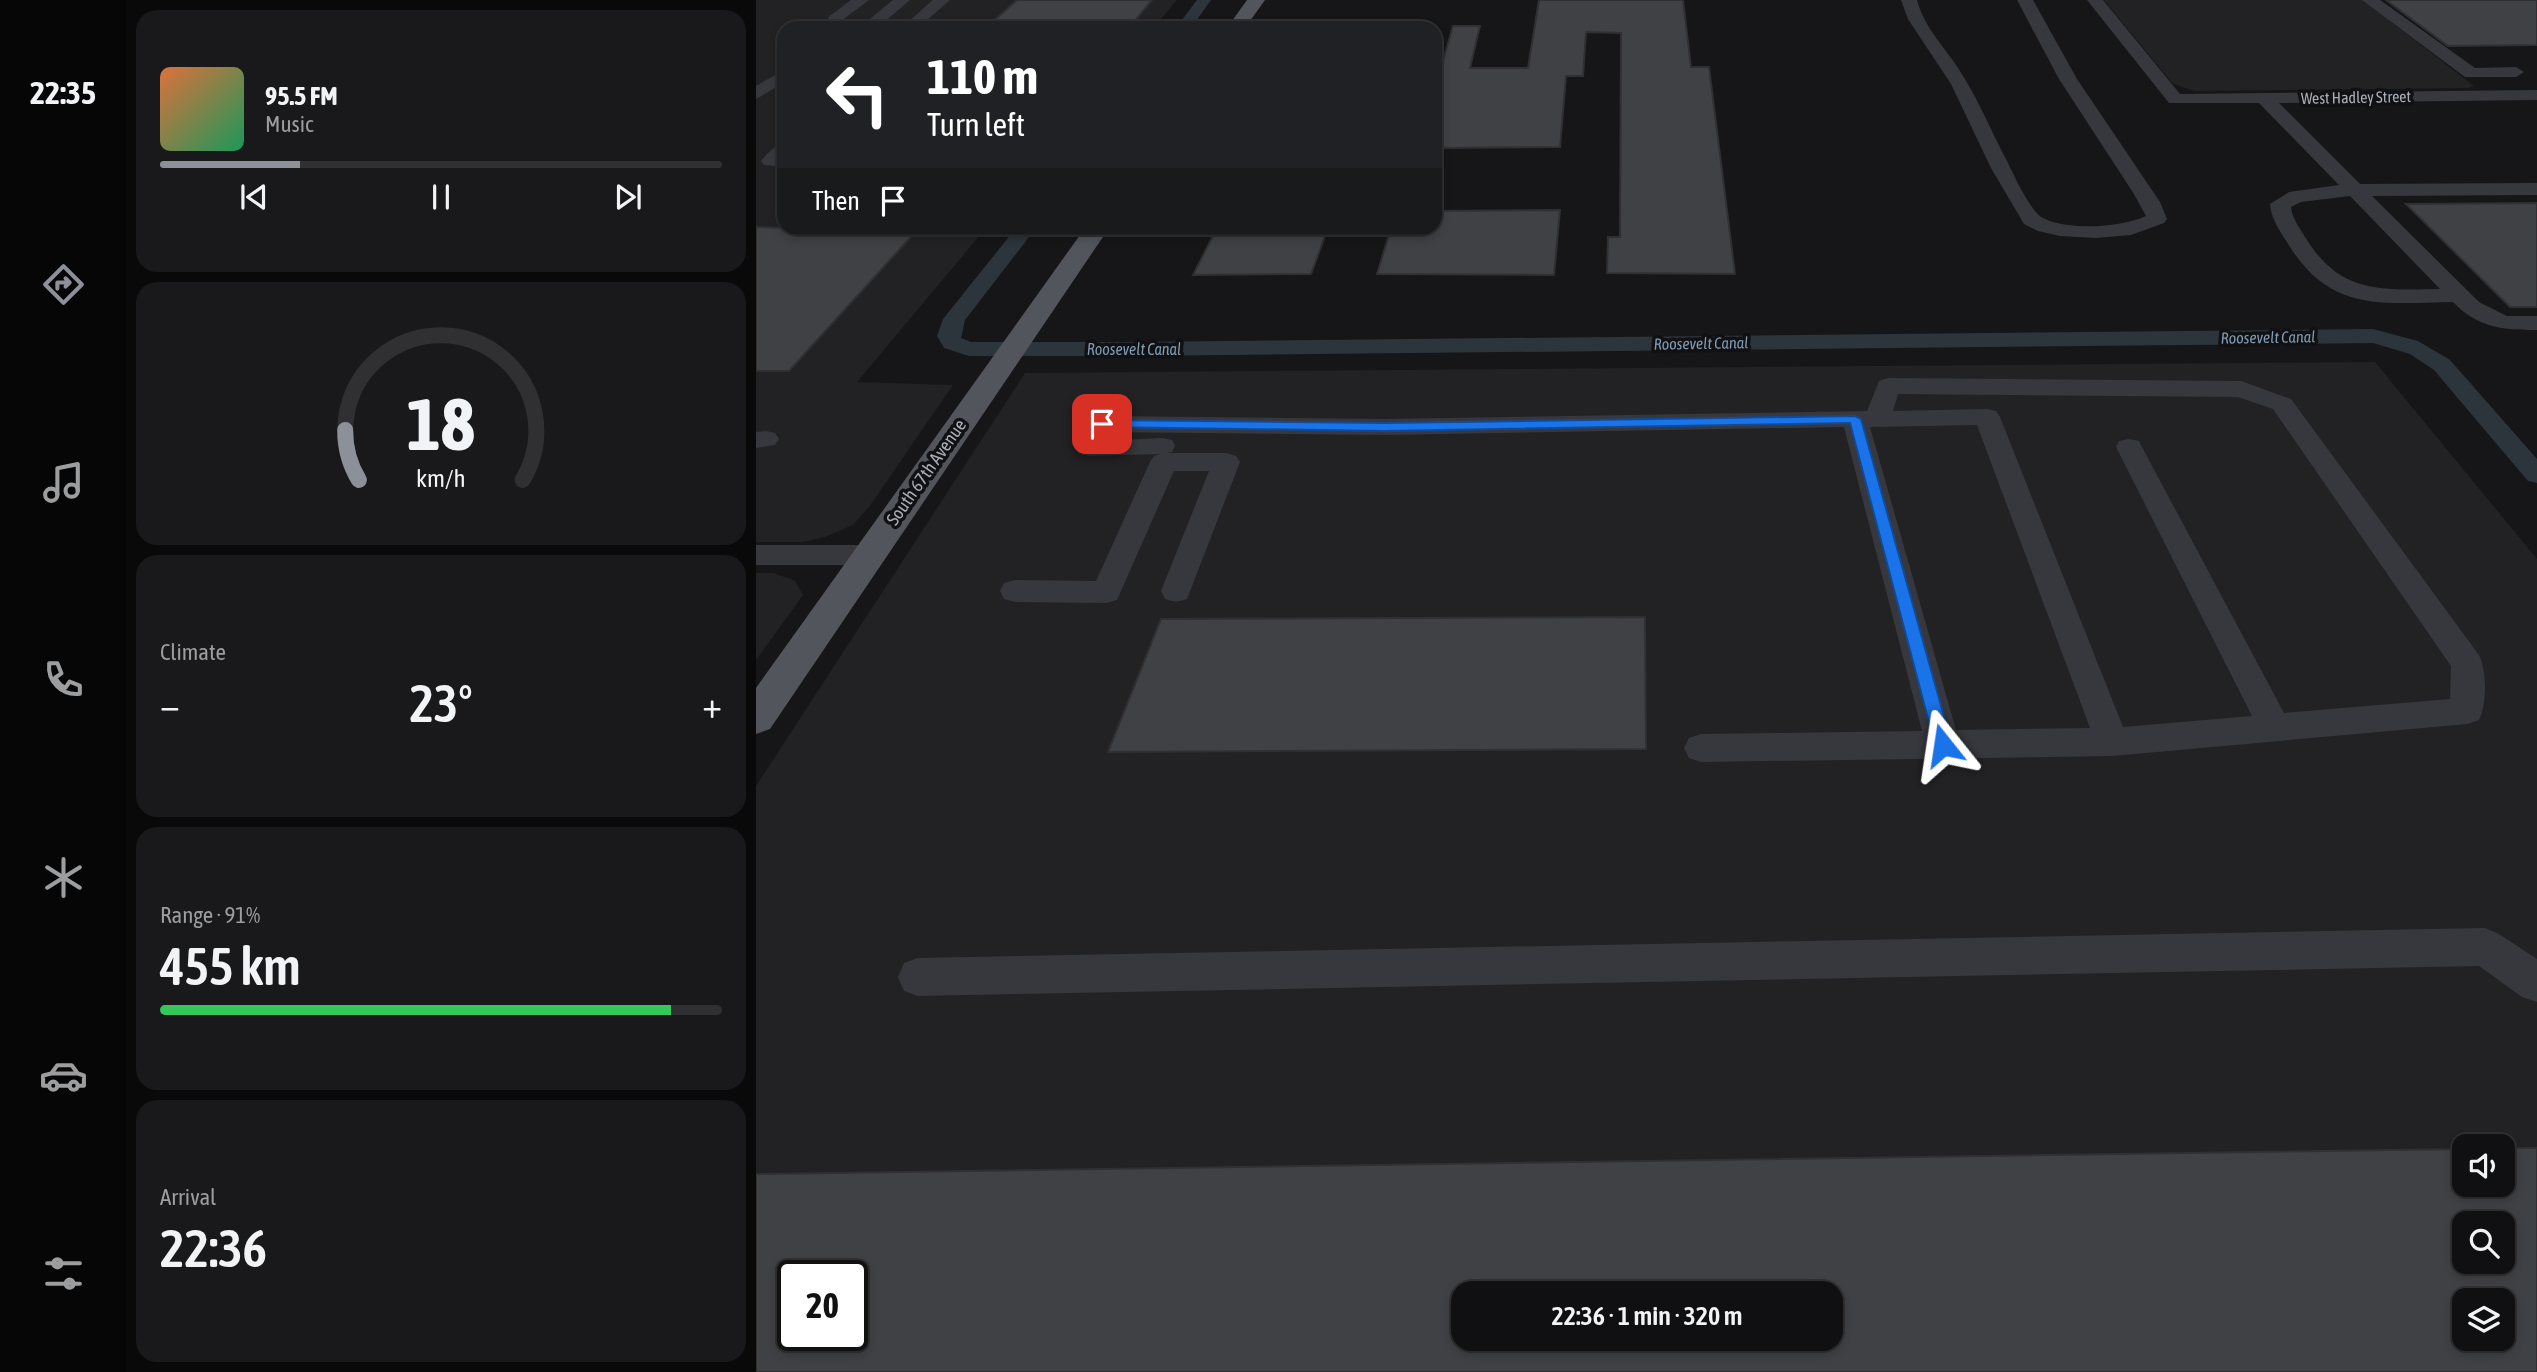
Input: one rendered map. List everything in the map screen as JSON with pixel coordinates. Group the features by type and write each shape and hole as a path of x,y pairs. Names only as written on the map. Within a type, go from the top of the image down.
{"main road":[{"path":"1241,21 1256,0"},
{"name":"South 67th Avenue","path":"756,718 1092,235"}],"street":[{"path":"836,18 861,0"},
{"path":"876,21 902,0"},
{"path":"917,21 942,0"},
{"path":"1909,0 1927,40 1950,68 2010,186 2031,220 2051,230 2116,230 2147,226 2157,219 2152,202 2120,159 2044,42 2025,0"},
{"name":"West Hadley Street","path":"2095,0 2175,99 2507,96 2532,103"},
{"path":"2370,0 2471,73 2537,72"},
{"path":"756,94 777,80"},
{"path":"2264,98 2458,295 2483,315 2503,323 2537,323"},
{"path":"2458,295 2382,295 2348,290 2322,274 2281,214 2280,204 2296,196 2353,190 2537,189"},
{"path":"1702,748 1943,745 2112,742 2467,711 2467,664 2282,404 2241,389 1888,386 1867,419 1943,745"},
{"path":"1975,387 2112,742"},
{"path":"1186,462 1193,446 1095,436 1385,427 1987,417"},
{"path":"2129,447 2275,728"},
{"path":"1015,591 1106,592 1164,462 1226,462 1176,591"},
{"path":"756,555 868,555"},
{"path":"918,976 2485,947 2537,983"}],"shaded area":[{"path":"756,0 1177,0 1159,21 777,21 777,235 980,235 857,382 953,385 869,507 853,525 825,537 803,542 756,542"},
{"path":"2104,0 2363,0 2474,86 2195,91 2173,84"},
{"path":"2375,362 2537,559 2537,1372 756,1372 756,786 1025,373"},
{"path":"756,573 774,573 795,581 803,595 756,660"}],"building":[{"path":"1017,0 1152,0 1135,21 994,21"},
{"path":"1539,0 1683,0 1691,67 1709,67 1735,274 1607,273 1608,237 1620,237 1621,33 1586,32 1583,76 1566,76 1560,147 1442,148 1442,64 1453,26 1480,26 1470,68 1528,68"},
{"path":"2386,0 2537,0 2537,45 2448,46"},
{"path":"2537,203 2537,307 2510,307 2406,204"},
{"path":"1560,210 1554,275 1377,274 1389,235 1442,235 1442,211"},
{"path":"756,227 777,228 777,235 913,235 789,371 756,371"},
{"path":"1213,235 1325,235 1311,274 1193,275"},
{"path":"1645,617 1646,749 1108,752 1161,619"},
{"path":"2515,1148 2537,1148 2537,1372 756,1372 756,1174 2452,1149 2452,1197 2515,1197"}],"waterway":[{"name":"Roosevelt Canal","path":"1188,21 1204,0"},
{"name":"Roosevelt Canal","path":"1020,235 954,319 948,336 952,343 969,349 1132,349 2373,336 2410,346 2442,365 2537,475"}],"route":[{"path":"1102,424 1385,427 1855,419 1943,745"}]}
